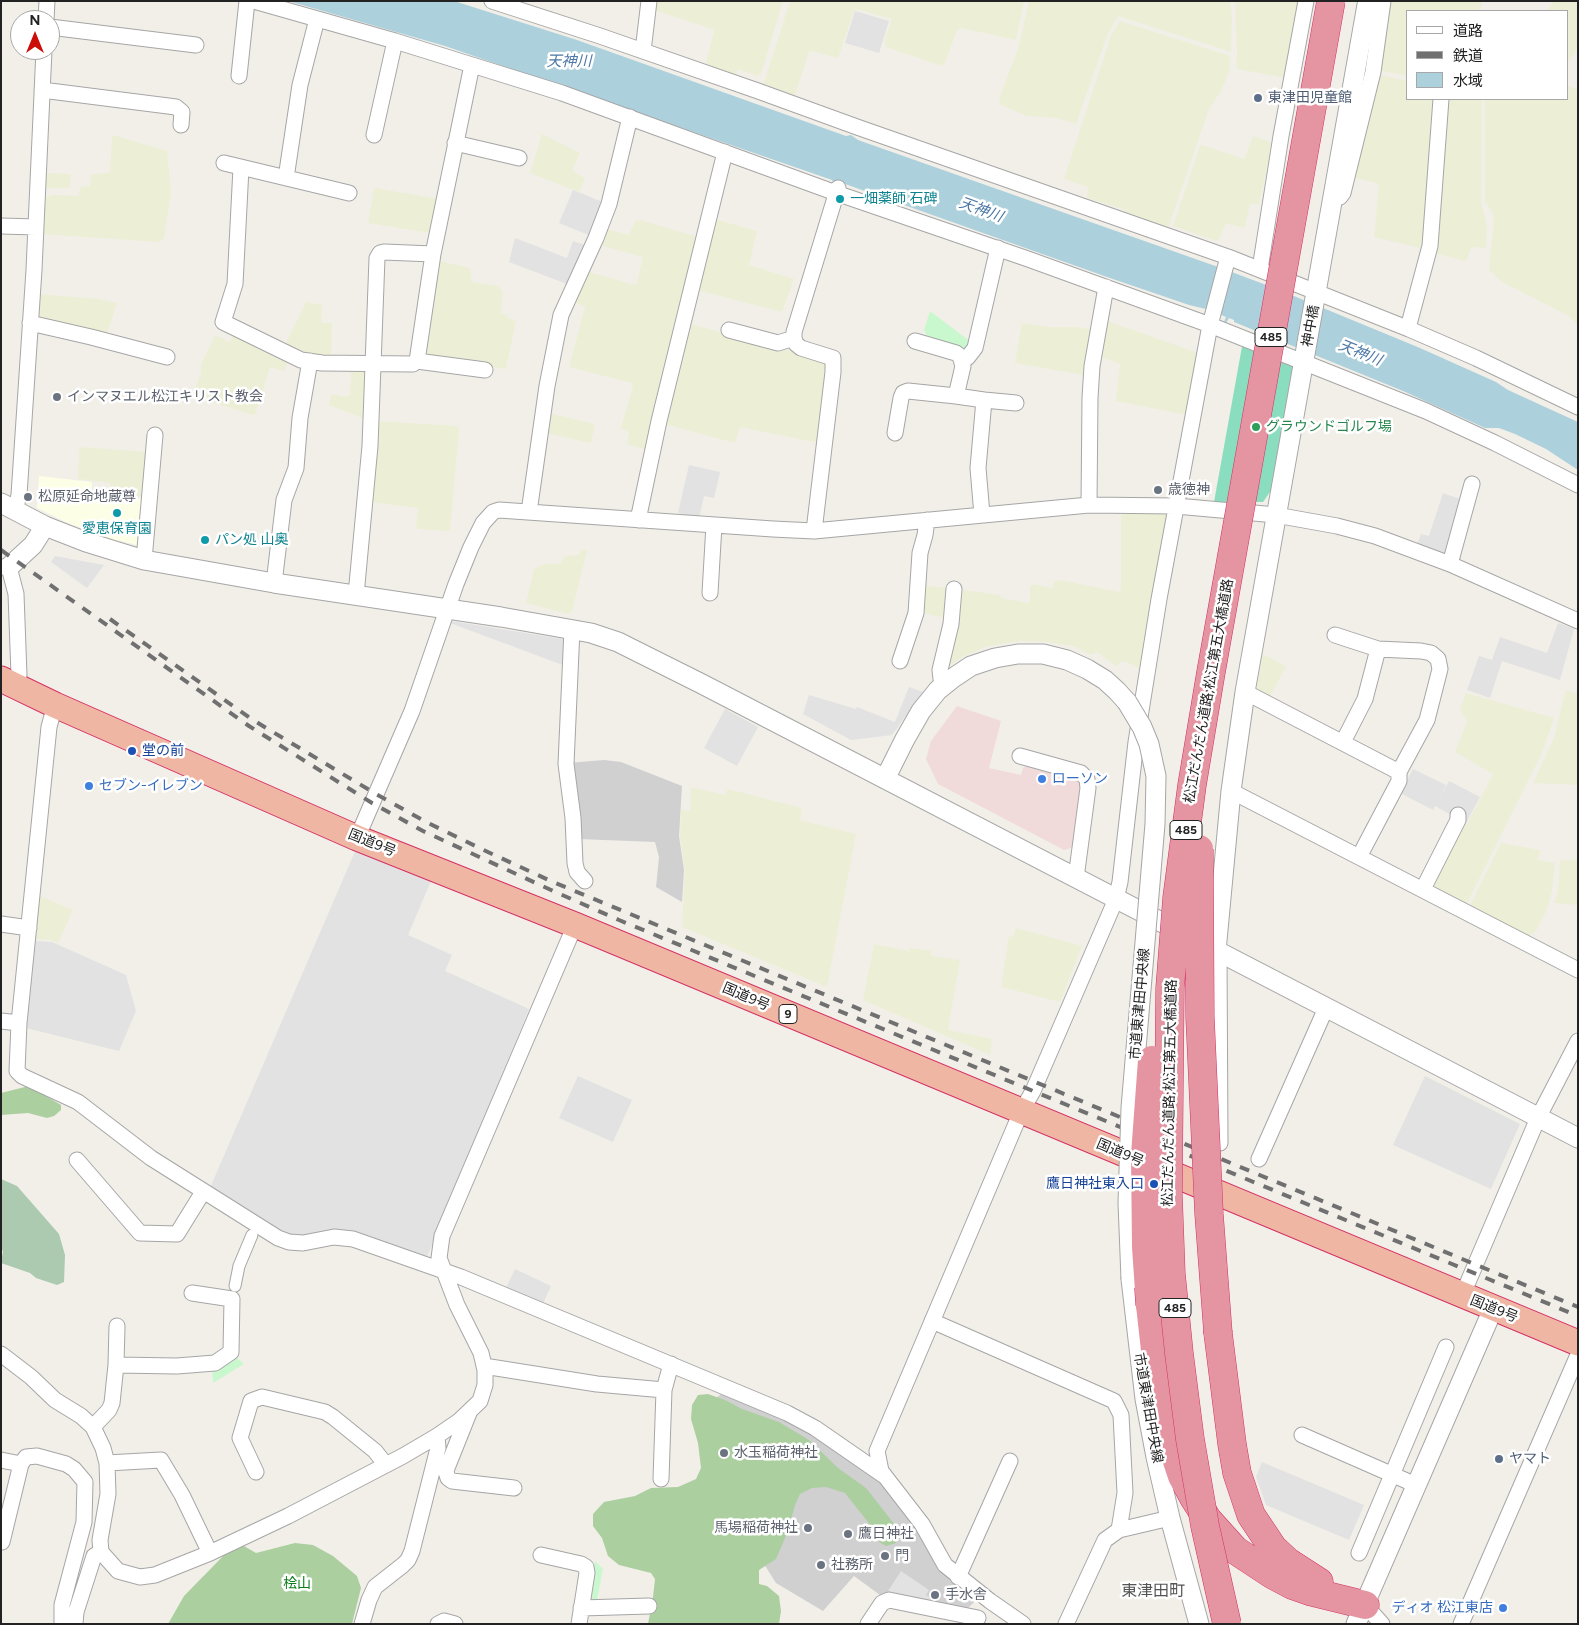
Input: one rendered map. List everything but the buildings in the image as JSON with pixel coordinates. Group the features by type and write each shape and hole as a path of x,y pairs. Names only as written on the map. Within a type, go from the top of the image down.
{"highway":[{"name":"松江だんだん道路;松江第五大橋道路","path":"1227,1624 1205,1526 1190,1439 1179,1353 1172,1274 1168,1194 1170,988 1181,870 1192,786 1331,1"},
{"path":"1211,672 1199,849 1198,925 1204,1125 1212,1260 1218,1333 1233,1454 1241,1488 1251,1515 1273,1548 1288,1562 1325,1585 1368,1617"},
{"name":"国道9号","path":"9,683 357,838 575,925 1492,1309 1578,1343"},
{"path":"1170,988 1156,1011 1145,1155 1150,1305 1164,1414 1174,1452 1186,1483 1208,1520 1235,1550 1292,1585 1368,1617"}],"street":[{"path":"239,76 248,1"},
{"path":"254,1 516,77 837,190 1106,288 1211,322 1305,359 1495,442 1578,486"},
{"path":"492,1 758,90 856,130 1227,261 1260,269 1316,294 1408,328 1578,407"},
{"path":"643,51 649,1"},
{"path":"1260,269 1281,136 1306,1"},
{"name":"神中橋","path":"1218,952 1231,791 1245,692 1333,197 1373,2"},
{"path":"286,178 300,85 317,19"},
{"path":"60,28 196,45"},
{"path":"374,135 395,41"},
{"path":"44,60 36,227 19,495 8,507 45,526 86,542 144,560 274,583 448,608 605,637 632,648 1578,1138"},
{"path":"417,361 433,254 472,65"},
{"path":"42,90 176,107 182,112 181,125"},
{"path":"1408,328 1430,246 1441,100"},
{"path":"528,512 548,379 561,315 596,238 609,204 630,117"},
{"path":"455,143 519,158"},
{"path":"638,520 663,403 725,152"},
{"path":"224,163 350,193"},
{"path":"241,168 236,284 223,322 301,360 322,363 413,364 417,361 485,370"},
{"path":"814,531 833,372 833,358 800,348 796,344 794,332 837,190"},
{"path":"1,226 36,227"},
{"path":"963,361 974,348 998,248"},
{"path":"356,595 370,446 378,255 384,252 433,254"},
{"path":"884,1475 878,1462 877,1451 879,1446 1021,1112 1033,1091 1116,899 1120,882 1136,742 1159,598 1211,322 1227,261"},
{"path":"1089,505 1092,366 1106,288"},
{"path":"30,323 167,357"},
{"path":"729,330 778,343 794,338"},
{"path":"915,341 956,353 963,361 956,396"},
{"path":"274,583 284,500 296,468 300,418 310,361"},
{"path":"895,434 901,398 908,391 1016,403"},
{"path":"982,515 978,468 984,400"},
{"path":"144,560 155,435"},
{"path":"1450,564 1472,484"},
{"path":"357,838 412,711 471,547 483,523 492,512 499,510 814,531 1089,505 1176,506 1276,515 1337,526 1375,536 1450,564 1578,621"},
{"path":"900,661 916,612 920,553 927,520"},
{"path":"710,593 714,524"},
{"path":"9,683 20,675 16,594 5,567 33,544 45,526"},
{"path":"944,684 941,679 940,670 951,624 954,589"},
{"path":"572,630 566,764 573,818 575,863 577,872 585,881"},
{"path":"1335,635 1378,649 1420,651 1431,654 1438,659 1440,669 1426,720 1399,772 1398,781 1359,857"},
{"path":"1343,742 1365,699 1378,649"},
{"name":"市道東津田中央線","path":"885,779 921,711 944,684 971,666 995,658 1018,654 1043,654 1067,660 1105,680 1127,702 1142,727 1149,744 1156,776 1155,824 1131,1108 1128,1203 1131,1279 1145,1399 1156,1457 1198,1624"},
{"path":"1245,692 1399,772"},
{"path":"55,705 49,727 19,1023 17,1071 22,1076 78,1102 151,1158 278,1238 289,1242 303,1243 334,1237 353,1239 443,1270 787,1413 823,1433 884,1475 922,1524 945,1565 990,1602 1023,1624"},
{"path":"1020,756 1081,773 1087,779 1088,788 1076,878"},
{"path":"1231,791 1578,970"},
{"path":"1423,889 1458,820 1458,815"},
{"path":"1,924 29,928"},
{"path":"1,1354 31,1377 55,1400 81,1416 93,1427 103,1448 107,1463 108,1494 100,1540 101,1552 118,1571 140,1577 155,1575 210,1553 288,1516 437,1436 469,1413 480,1401 485,1385 484,1366 481,1353 457,1305 439,1258 442,1236 575,925"},
{"path":"1218,952 1220,1143"},
{"path":"1259,1159 1326,1008"},
{"path":"1,1021 19,1023"},
{"path":"1462,1296 1538,1118 1578,1041"},
{"path":"77,1160 140,1233 177,1234 203,1192"},
{"path":"116,1365 177,1366 215,1363 231,1352 234,1293 239,1266 252,1235"},
{"path":"192,1292 234,1293"},
{"path":"1368,1617 1416,1485 1492,1309"},
{"path":"932,1321 1114,1401 1121,1415 1125,1494 1120,1530"},
{"path":"93,1427 109,1410 112,1403 116,1365 117,1326"},
{"path":"1359,1553 1446,1347"},
{"path":"1461,1624 1578,1355"},
{"path":"661,1479 664,1390 671,1364"},
{"path":"484,1366 597,1384 664,1390"},
{"path":"256,1472 240,1438 251,1401 262,1397 325,1412 375,1451 386,1465"},
{"path":"469,1413 447,1468 448,1478 452,1481 514,1488"},
{"path":"1413,1427 1437,1437"},
{"path":"362,1624 375,1587 408,1560 412,1550 438,1448 437,1436"},
{"path":"1302,1436 1416,1485"},
{"path":"1,1542 21,1464 26,1457 33,1456 66,1464 74,1469 85,1482 84,1522 62,1605 62,1624"},
{"path":"1,1460 21,1464"},
{"path":"107,1463 161,1460 182,1495 210,1553"},
{"path":"958,1577 1010,1461"},
{"path":"1066,1624 1104,1540 1120,1530 1170,1518"},
{"path":"75,1624 76,1612 94,1556 101,1552"},
{"path":"541,1555 582,1564 586,1567 588,1573 578,1624"},
{"path":"868,1624 882,1603 889,1600 977,1621 990,1602"},
{"path":"581,1608 649,1606"},
{"path":"438,1624 444,1621 455,1624"}],"shaded area":[{"path":"654,1 783,1 761,74 757,76 739,69 735,77 705,66 714,32 712,29 654,10"},
{"path":"790,1 1024,1 1016,40 961,28 957,30 945,63 942,66 886,47 884,42 892,19 856,9 838,58 812,51 809,52 795,95 789,97 763,86"},
{"path":"1029,1 1230,1 1232,17 1231,52 1118,16 1108,33 1076,124 1057,118 1026,116 999,104 1000,96 1018,49"},
{"path":"1235,1 1299,1 1286,78 1237,69"},
{"path":"1387,1 1480,1 1482,4 1480,10 1406,10 1406,76 1379,70"},
{"path":"1554,1 1578,1 1578,47 1569,60 1569,10 1548,10"},
{"path":"855,11 889,21 879,53 845,43"},
{"path":"1120,21 1230,56 1229,72 1221,91 1209,109 1168,228 1124,214 1125,210 1087,198 1088,187 1064,179 1111,35"},
{"path":"1379,75 1406,81 1406,100 1440,100 1425,249 1374,237 1379,185 1356,178 1361,144"},
{"path":"1569,86 1578,90 1578,325 1569,316 1502,282 1489,270 1494,219 1485,201 1485,100 1569,100"},
{"path":"1442,100 1482,100 1481,202 1487,227 1486,248 1471,247 1465,261 1435,253"},
{"path":"542,134 580,153 572,170 585,178 579,192 530,173"},
{"path":"113,135 167,151 171,193 164,238 160,242 41,234 42,199 53,195 78,196 81,187 90,186 92,174 110,173"},
{"path":"1253,136 1270,142 1272,145 1259,204 1250,204 1245,226 1243,228 1226,223 1219,239 1216,241 1173,226 1200,146 1202,145 1244,159"},
{"path":"43,173 71,174 70,186 68,188 47,188 43,184"},
{"path":"374,189 438,199 430,233 368,223"},
{"path":"573,190 605,203 591,236 559,223"},
{"path":"711,218 757,231 749,265 794,279 782,312 693,289"},
{"path":"640,220 701,238 651,451 627,444 629,432 621,428 633,386 632,383 569,367 585,307 572,301 589,272 635,285 637,283 643,257 599,245 606,229 629,235 635,221"},
{"path":"515,238 567,258 573,241 588,246 567,284 509,262"},
{"path":"440,261 470,268 472,282 498,286 503,292 501,313 507,315 508,318 516,320 506,369 427,359"},
{"path":"36,294 99,299 117,303 106,336 34,321"},
{"path":"306,302 322,305 321,323 332,323 331,356 310,355 286,343"},
{"path":"1102,319 1198,353 1187,415 1116,401 1120,364 1096,355"},
{"path":"686,323 830,361 819,443 740,427 735,443 661,423"},
{"path":"1022,323 1048,327 1074,327 1096,330 1089,376 1015,363"},
{"path":"234,333 289,360 284,371 270,367 255,415 196,397 194,392 201,373 201,364 215,335 230,342"},
{"path":"371,370 367,420 329,405 331,394 347,397 350,395 351,371"},
{"path":"548,413 595,424 591,443 545,433"},
{"path":"377,421 456,426 459,429 450,530 418,529 416,527 418,508 371,502"},
{"path":"82,447 147,452 142,496 112,494 110,483 78,479 79,450"},
{"path":"689,465 720,472 714,498 704,496 699,518 678,513"},
{"path":"39,476 92,482 91,495 144,499 141,545 112,539 70,524 37,508"},
{"path":"1443,493 1463,500 1449,551 1444,554 1417,545 1421,534 1429,536"},
{"path":"1125,512 1169,514 1141,666 1138,668 1122,661 1116,666 1097,652 1091,655 1073,646 1020,641 988,646 962,657 948,667 957,589 1000,595 1002,598 1028,603 1030,601 1030,587 1033,584 1051,588 1054,582 1060,580 1119,592 1121,589 1121,516"},
{"path":"581,550 587,550 572,611 568,614 526,603 534,569 545,564 560,564 565,556 579,555"},
{"path":"55,556 104,565 87,588 51,562"},
{"path":"925,586 951,588 949,619 923,613"},
{"path":"451,621 569,640 568,667 450,623"},
{"path":"1558,623 1574,629 1560,680 1502,661 1490,698 1467,690 1479,656 1492,660 1500,637 1547,653"},
{"path":"1263,654 1286,666 1270,697 1256,691"},
{"path":"909,687 923,692 892,735 851,740 803,714 809,695 856,709 857,707 895,722"},
{"path":"1567,690 1578,694 1578,785 1533,783 1554,738"},
{"path":"1466,693 1554,718 1542,753 1465,907 1430,887 1462,822 1467,824 1493,774 1455,752 1467,721 1460,710"},
{"path":"957,706 1001,721 989,768 1021,775 1023,768 1028,765 1076,779 1081,787 1074,847 1064,850 938,784 926,759 931,741"},
{"path":"725,709 758,727 737,766 704,748"},
{"path":"604,760 621,762 682,786 679,836 684,870 682,902 656,887 659,857 655,842 578,839 568,763"},
{"path":"1413,769 1446,785 1438,801 1449,781 1480,797 1466,823 1435,806 1433,810 1400,793"},
{"path":"691,787 725,795 728,789 802,808 800,820 856,834 827,987 682,927 685,870 680,836 681,810 690,811"},
{"path":"1501,843 1540,850 1538,860 1555,863 1552,891 1547,909 1536,931 1528,938 1469,908"},
{"path":"356,849 431,881 408,935 452,955 445,971 529,1009 427,1257 287,1234 210,1188"},
{"path":"1560,860 1578,860 1578,905 1554,903 1558,891"},
{"path":"38,895 73,910 58,943 51,940 35,939"},
{"path":"1016,928 1082,946 1060,1002 1001,987 1009,936 1013,937"},
{"path":"34,941 52,942 126,975 136,1011 119,1051 26,1028"},
{"path":"874,944 909,951 910,948 931,951 931,956 960,960 948,1030 992,1039 990,1055 863,1000"},
{"path":"578,1076 632,1100 613,1142 559,1118"},
{"path":"1425,1076 1520,1124 1491,1189 1393,1145"},
{"path":"1,1179 17,1186 59,1234 65,1255 64,1282 57,1285 1,1263 3,1251 1,1249"},
{"path":"515,1269 551,1286 541,1308 504,1292"},
{"path":"721,1394 793,1420 864,1469 890,1492 933,1553 938,1565 976,1600 967,1609 880,1595 854,1576 823,1611 776,1583 717,1490 703,1409"},
{"path":"1262,1462 1364,1505 1349,1540 1266,1505 1256,1477"},
{"path":"901,1571 929,1590 926,1595 937,1602 893,1594 888,1591"}],"green space":[{"path":"930,311 971,342 965,349 928,338 924,330"},
{"name":"グラウンドゴルフ場","path":"1243,341 1295,365 1272,489 1263,502 1214,502"},
{"path":"29,1086 61,1105 61,1110 54,1116 47,1118 28,1113 1,1115 1,1093"},
{"path":"235,1356 244,1364 213,1383 212,1369 221,1368"},
{"path":"708,1394 779,1422 809,1440 838,1468 866,1488 895,1525 898,1536 896,1543 886,1546 879,1542 868,1522 845,1493 826,1487 812,1488 800,1494 788,1531 776,1559 759,1570 759,1584 767,1586 779,1596 781,1611 779,1624 648,1624 655,1579 651,1573 619,1565 608,1556 602,1538 593,1526 593,1514 604,1502 635,1496 651,1488 678,1487 696,1479 701,1468 698,1443 691,1419 692,1405 698,1395"},
{"name":"桧山","path":"295,1543 313,1545 333,1556 357,1576 361,1588 352,1624 168,1624 184,1596 228,1551 244,1546 256,1553"},
{"path":"595,1561 603,1569 597,1600 591,1600 589,1593"}],"water":[{"name":"天神川","path":"288,1 454,1 577,40 846,136 851,135 858,140 1221,268 1420,348 1578,422 1578,470 1546,449 1515,434 1499,428 1485,428 1403,391 1234,322 1234,320 1229,318 1226,323 1224,322 1226,317 1210,310 1189,305 1107,277 845,184 835,184 832,180 445,46"}],"railway":[{"path":"1,550 249,726 372,803 423,831 619,920 1578,1316"},
{"path":"110,619 253,720 376,794 428,823 490,853 553,882 1578,1307"}],"place":[{"name":"東津田児童館","path":"1258,98"},
{"name":"一畑薬師 石碑","path":"840,199"},
{"name":"インマヌエル松江キリスト教会","path":"57,397"},
{"name":"グラウンドゴルフ場","path":"1256,427"},
{"name":"歳徳神","path":"1158,490"},
{"name":"松原延命地蔵尊","path":"28,497"},
{"name":"愛恵保育園","path":"117,513"},
{"name":"パン処 山奥","path":"205,540"},
{"name":"堂の前","path":"132,751"},
{"name":"ローソン","path":"1042,779"},
{"name":"セブン-イレブン","path":"89,786"},
{"name":"鷹日神社東入口","path":"1154,1184"},
{"name":"水玉稲荷神社","path":"724,1453"},
{"name":"ヤマト","path":"1499,1459"},
{"name":"馬場稲荷神社","path":"808,1528"},
{"name":"鷹日神社","path":"848,1534"},
{"name":"門","path":"885,1556"},
{"name":"社務所","path":"821,1565"},
{"name":"手水舎","path":"935,1595"},
{"name":"ディオ 松江東店","path":"1503,1608"}],"district":[{"name":"東津田町","path":"1153,1591"}]}
